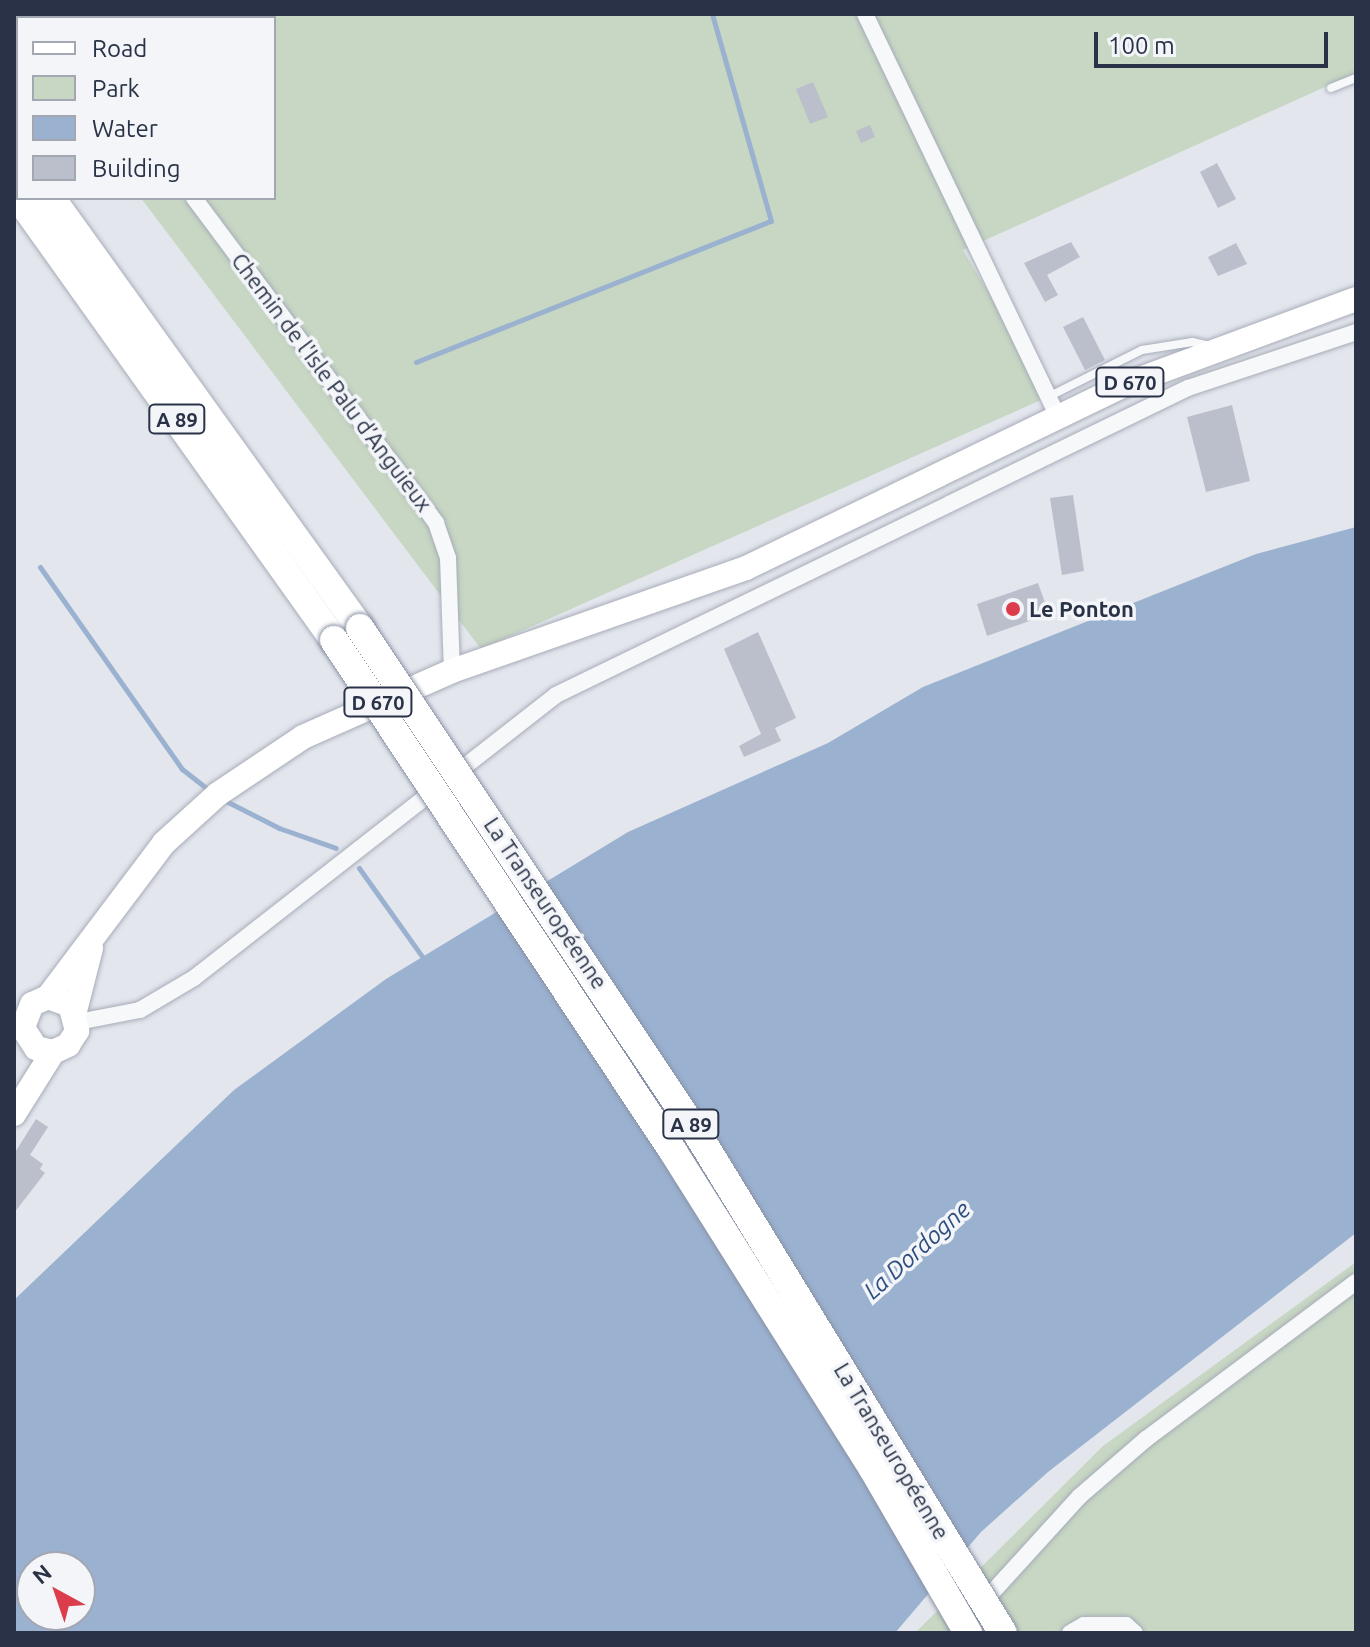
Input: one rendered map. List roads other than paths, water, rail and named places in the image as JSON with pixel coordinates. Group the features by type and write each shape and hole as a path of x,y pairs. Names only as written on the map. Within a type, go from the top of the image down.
{"highway":[{"name":"La Transeuropéenne","path":"21,200 334,640 674,1153 873,1469 968,1633"},
{"name":"La Transeuropéenne","path":"52,200 360,628 700,1138 1003,1633"}],"main road":[{"name":"D 670","path":"48,997 164,843 251,769 355,711 452,671 681,591 807,540 914,488 1054,406 1356,299"},
{"name":"D 670","path":"76,1017 94,935"},
{"path":"14,1103 29,1042 23,1028 26,1011 48,997 64,1000 76,1017 74,1039 53,1052 14,1114"},
{"path":"29,1042 53,1052"}],"street":[{"path":"865,14 1054,406"},
{"name":"Chemin de l'Isle Palu d’Anguieux","path":"195,200 436,523 448,558 452,671"},
{"path":"76,1017 140,1010 194,978 281,905 556,695 1188,388 1356,332"},
{"path":"955,1633 1080,1496 1146,1439 1356,1282"},
{"path":"1070,1633 1098,1625 1126,1625 1135,1633"}],"lane":[{"path":"1331,88 1356,78"}],"water":[{"name":"La Dordogne","path":"1356,527 1356,1233 1048,1472 981,1532 895,1633 14,1633 14,1300 234,1090 386,979 628,832 828,743 923,687 1256,554"}],"waterway":[{"path":"416,362 771,221 712,14"},
{"path":"40,567 182,769 210,791"},
{"path":"222,799 279,828 336,848"},
{"path":"359,868 426,962"}],"place":[{"name":"Le Ponton","path":"1013,609"}]}
